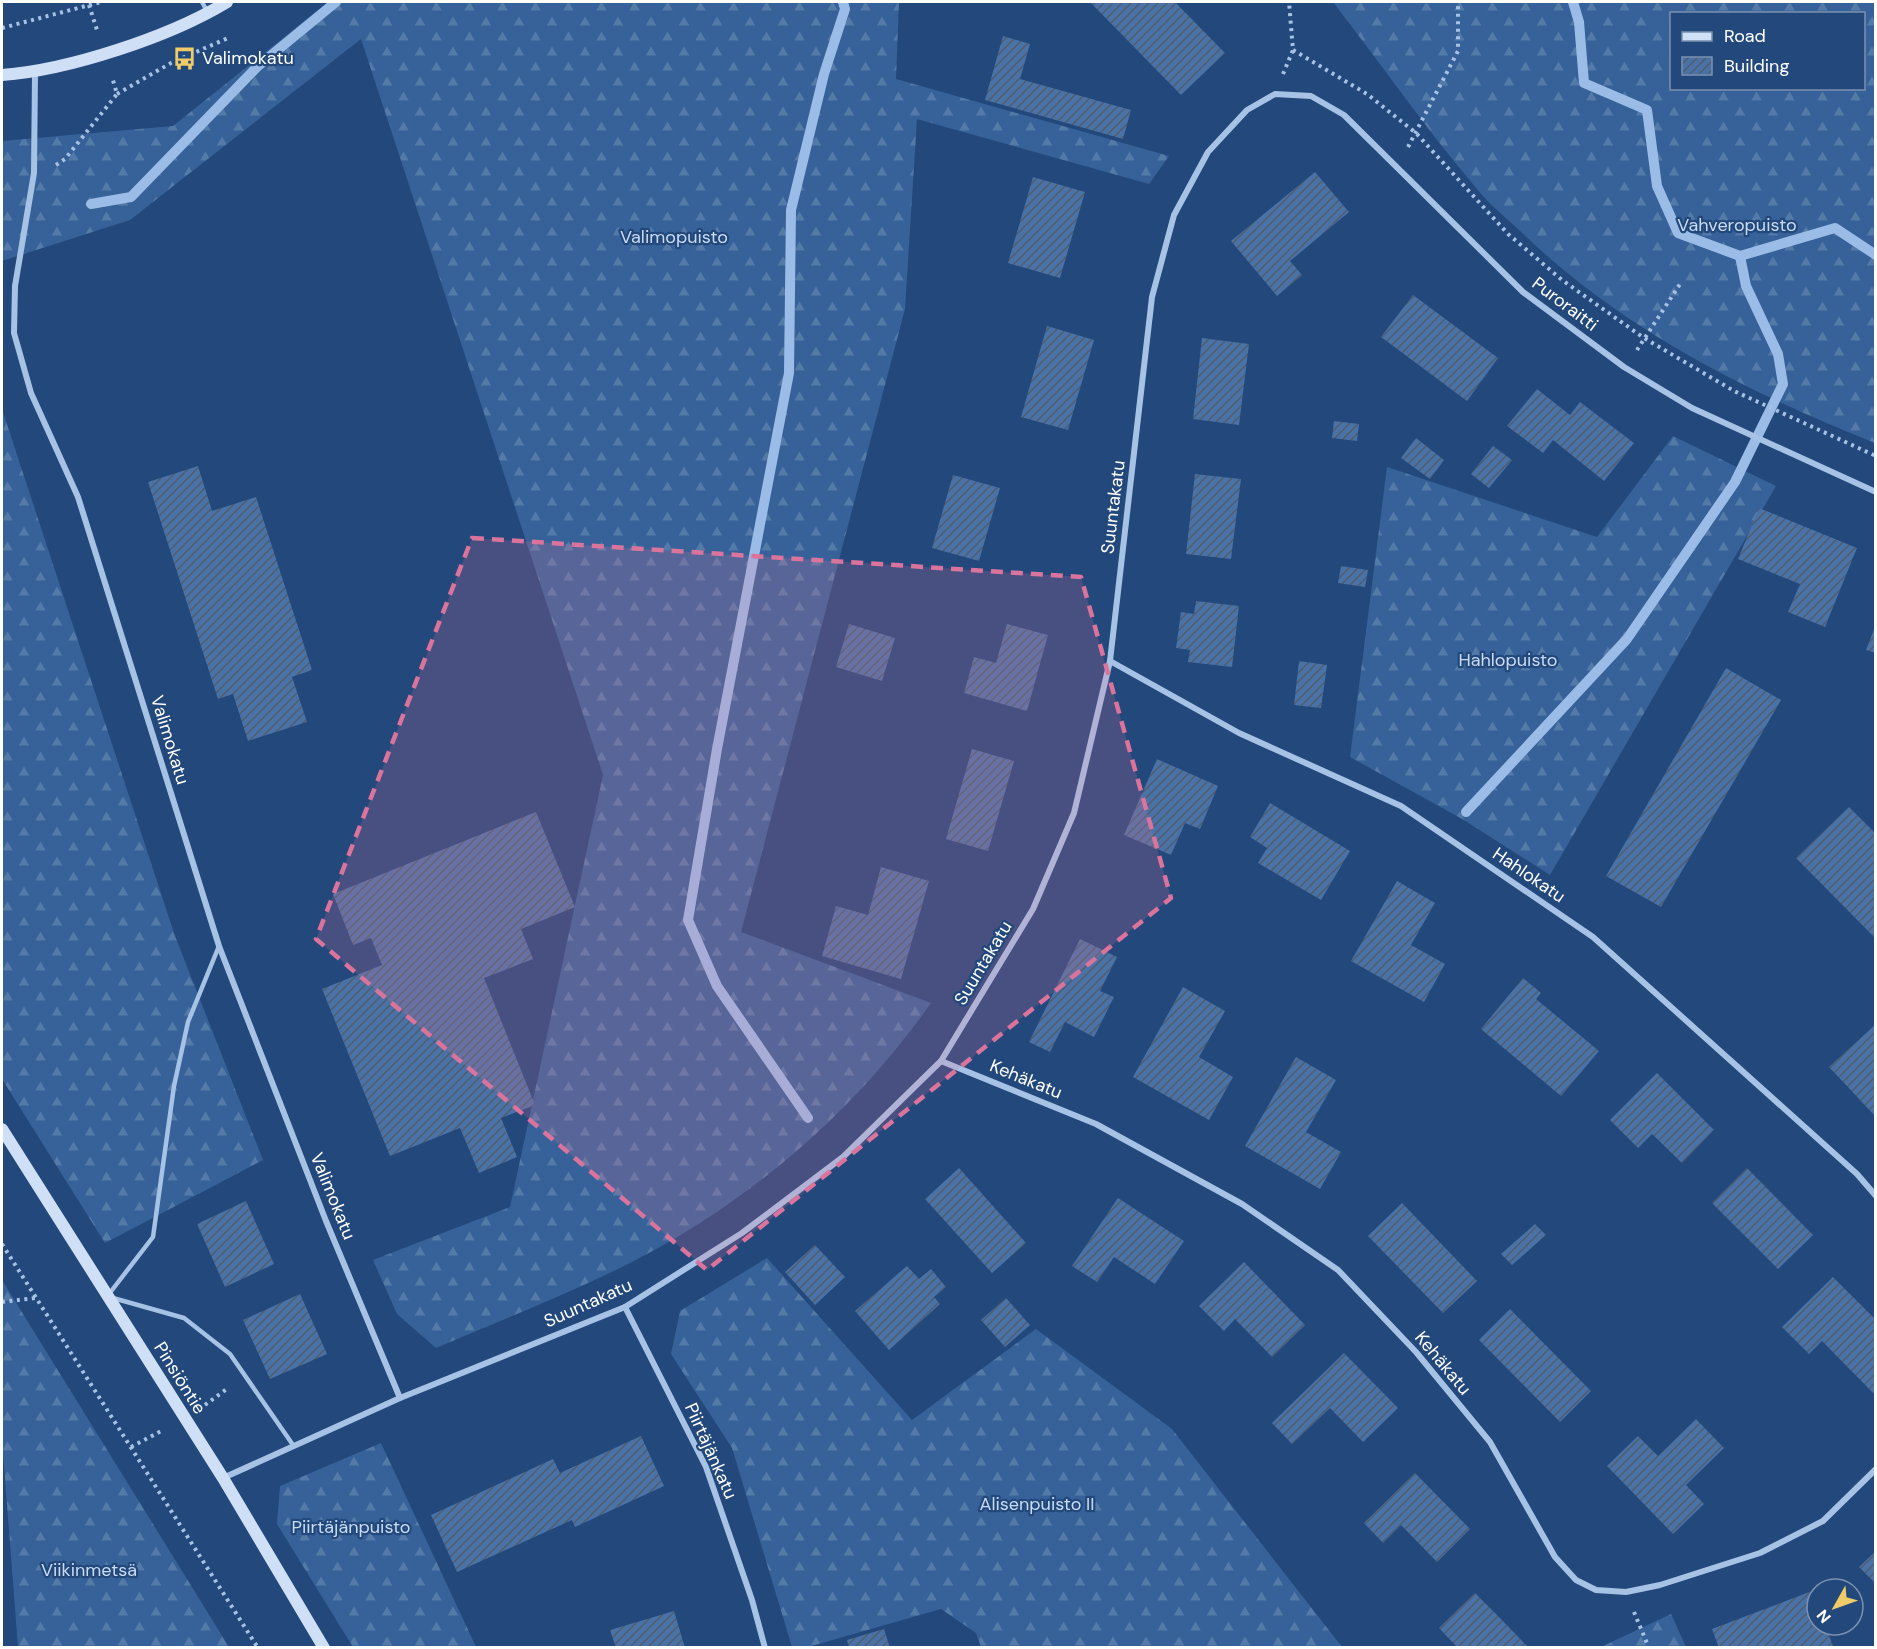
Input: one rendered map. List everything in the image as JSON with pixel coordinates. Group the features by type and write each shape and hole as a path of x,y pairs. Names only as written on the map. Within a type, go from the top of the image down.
{"street":[{"path":"2,75 35,73 136,43 208,13 227,2"},
{"name":"Valimokatu","path":"35,73 32,183 15,286 14,333 31,393 78,497 219,946 326,1221 400,1398"},
{"name":"Puroraitti","path":"1275,94 1311,96 1344,115 1523,292 1624,368 1692,408 1875,492"},
{"name":"Suuntakatu","path":"223,1478 400,1398 625,1307 742,1233 843,1157 941,1061 1033,909 1074,813 1110,662 1152,297 1174,215 1208,152 1246,110 1275,94"},
{"name":"Hahlokatu","path":"1110,662 1239,733 1401,807 1593,937 1857,1174 1875,1196"},
{"name":"Kehäkatu","path":"941,1061 1096,1124 1242,1203 1338,1270 1416,1352 1490,1442 1555,1557 1576,1580 1596,1590 1626,1592 1659,1585 1760,1553 1823,1521 1875,1469"},
{"name":"Pinsiöntie","path":"2,1130 223,1478 324,1647"},
{"name":"Piirtäjänkatu","path":"625,1307 706,1467 752,1600 765,1647"}],"lane":[{"path":"202,2 208,13"},
{"path":"219,946 188,1022 174,1086 153,1237 107,1296 184,1318 230,1354 293,1445"}],"path":[{"path":"2,28 101,2"},
{"path":"1275,94 1293,50 1289,2"},
{"path":"1397,165 1458,51 1458,2"},
{"path":"32,183 65,159 117,94 171,63 228,38"},
{"path":"1293,50 1367,94 1416,133 1508,234 1562,280 1644,338 1734,390 1875,456"},
{"path":"105,52 117,94"},
{"path":"1624,368 1683,281"},
{"path":"2,1244 258,1647"},
{"path":"2,1302 35,1298"},
{"path":"131,1447 185,1419 245,1374"},
{"path":"1626,1592 1649,1647"}],"highlighted area":[{"path":"472,538 1081,577 1171,898 707,1270 316,939"}],"green space":[{"name":"Valimopuisto","path":"328,2 899,2 896,79 1169,156 1149,184 917,119 905,309 741,932 931,1003 869,1081 834,1117 759,1182 718,1211 676,1238 608,1274 436,1348 397,1314 373,1260 510,1207 603,775 361,39 130,220 2,261 2,141 173,126"},
{"name":"Vahveropuisto","path":"1333,2 1875,2 1875,443 1732,379 1686,354 1599,298 1497,210 1440,143"},
{"path":"2,409 175,936 263,1160 105,1243 2,1079"},
{"name":"Hahlopuisto","path":"1673,436 1776,486 1550,875 1464,820 1350,757 1387,467 1597,537"},
{"name":"Alisenpuisto II","path":"767,1258 912,1420 1036,1329 1172,1429 1342,1647 981,1647 976,1633 941,1609 808,1647 792,1647 732,1448 671,1354 680,1311"},
{"name":"Viikinmetsä","path":"2,1280 229,1647 18,1647 2,1440"},
{"name":"Piirtäjänpuisto","path":"381,1443 476,1647 353,1647 277,1524 280,1486"},
{"path":"1671,1614 1686,1647 1601,1647"}],"building":[{"path":"1090,2 1175,2 1225,53 1181,95"},
{"path":"1003,36 1030,44 1020,79 1131,110 1123,139 985,100"},
{"path":"1315,172 1349,212 1290,261 1302,275 1277,296 1231,241"},
{"path":"1033,177 1085,192 1060,278 1008,263"},
{"path":"1413,295 1498,358 1467,401 1381,337"},
{"path":"1047,326 1094,340 1068,430 1021,417"},
{"path":"1202,338 1249,344 1239,425 1193,419"},
{"path":"1537,389 1570,415 1580,402 1634,443 1604,481 1553,440 1543,453 1507,426"},
{"path":"1334,421 1359,424 1357,441 1332,438"},
{"path":"1416,438 1444,460 1430,479 1401,458"},
{"path":"1493,446 1512,460 1489,488 1471,474"},
{"path":"198,466 212,511 256,497 312,670 292,677 307,722 248,741 233,694 218,699 148,482"},
{"path":"1195,474 1241,479 1231,559 1186,554"},
{"path":"953,475 1000,488 979,561 932,548"},
{"path":"1759,508 1857,548 1825,627 1788,612 1800,584 1738,559"},
{"path":"1341,566 1368,570 1365,587 1338,583"},
{"path":"1196,601 1239,606 1232,667 1188,662 1190,650 1176,648 1181,612 1194,614"},
{"path":"849,624 895,638 882,681 836,667"},
{"path":"1007,624 1048,635 1027,711 964,693 974,657 996,663"},
{"path":"1876,627 1876,653 1866,650"},
{"path":"1299,661 1327,665 1321,708 1294,705"},
{"path":"1726,668 1781,700 1661,907 1606,876"},
{"path":"972,749 1014,761 988,851 946,839"},
{"path":"1157,759 1218,786 1200,829 1185,823 1171,855 1124,835"},
{"path":"1270,803 1350,851 1321,900 1258,863 1267,848 1250,837"},
{"path":"1849,807 1876,834 1876,939 1796,858"},
{"path":"536,812 575,907 521,929 533,959 484,978 535,1105 501,1118 517,1157 479,1173 460,1128 390,1156 322,989 382,965 371,938 353,945 333,894"},
{"path":"881,867 929,881 901,979 822,956 836,906 868,915"},
{"path":"1397,881 1435,903 1411,945 1445,964 1424,1002 1351,961"},
{"path":"1080,939 1117,957 1100,991 1114,997 1094,1037 1065,1022 1050,1052 1029,1042"},
{"path":"1523,978 1541,993 1536,999 1599,1051 1561,1096 1481,1029"},
{"path":"1183,987 1225,1011 1199,1057 1233,1077 1209,1120 1133,1077"},
{"path":"1876,1024 1876,1117 1829,1067"},
{"path":"1296,1057 1336,1080 1306,1132 1341,1152 1320,1189 1245,1146"},
{"path":"1657,1073 1714,1130 1682,1163 1652,1134 1638,1148 1610,1120"},
{"path":"959,1168 1026,1243 992,1273 925,1199"},
{"path":"1747,1168 1813,1235 1778,1269 1712,1203"},
{"path":"1118,1198 1184,1241 1155,1284 1114,1257 1097,1282 1072,1266"},
{"path":"246,1201 274,1264 225,1287 197,1224"},
{"path":"1402,1203 1477,1281 1443,1313 1368,1236"},
{"path":"1535,1224 1546,1235 1512,1265 1501,1254"},
{"path":"815,1245 845,1277 815,1305 785,1272"},
{"path":"1244,1262 1305,1325 1272,1357 1235,1319 1224,1331 1199,1306"},
{"path":"907,1266 919,1279 931,1269 946,1287 934,1297 940,1304 889,1350 855,1311"},
{"path":"1833,1277 1876,1320 1876,1396 1822,1341 1809,1354 1782,1327"},
{"path":"300,1294 327,1354 270,1379 243,1320"},
{"path":"1006,1298 1030,1325 1005,1347 981,1320"},
{"path":"1510,1309 1591,1391 1560,1422 1479,1340"},
{"path":"1344,1353 1398,1408 1363,1442 1330,1408 1292,1444 1272,1423"},
{"path":"1696,1419 1724,1448 1686,1485 1704,1504 1673,1534 1607,1466 1638,1436 1658,1456"},
{"path":"641,1436 664,1486 575,1527 572,1520 457,1572 431,1515 553,1459 560,1473"},
{"path":"1415,1473 1470,1529 1437,1562 1401,1525 1383,1543 1364,1523"},
{"path":"1876,1551 1876,1584 1859,1567"},
{"path":"1475,1593 1529,1648 1458,1648 1439,1628"},
{"path":"1805,1594 1805,1637 1830,1637 1833,1646 1719,1648 1712,1629"},
{"path":"674,1611 685,1648 616,1648 610,1630"},
{"path":"884,1629 890,1648 849,1648 847,1640"}],"waterway":[{"path":"91,204 131,197 257,67 336,2"},
{"path":"808,1118 717,986 688,920 717,749 789,373 791,210 824,74 845,9 843,2"},
{"path":"1573,2 1579,22 1584,83 1647,110 1657,186 1678,233 1740,256 1835,228 1876,255"},
{"path":"1466,812 1627,639 1735,482 1783,384 1778,354 1746,286 1740,256"}],"place":[{"name":"Valimokatu","path":"184,58"}]}
